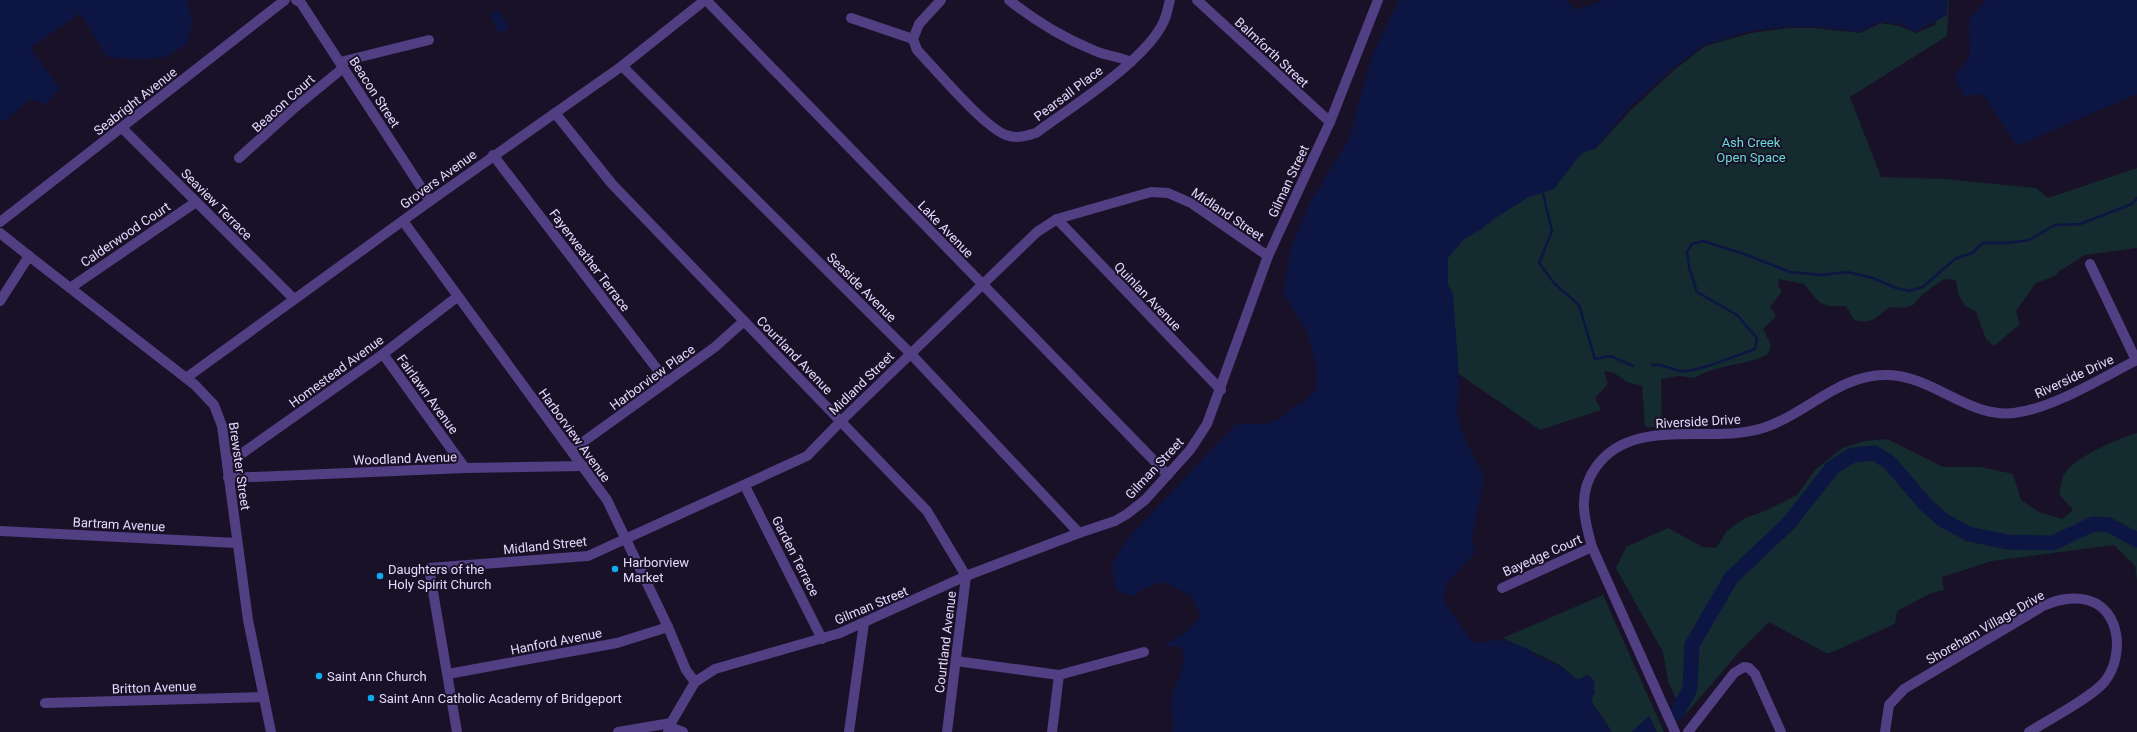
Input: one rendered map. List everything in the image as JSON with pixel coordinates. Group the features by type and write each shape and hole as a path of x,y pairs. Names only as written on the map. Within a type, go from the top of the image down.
{"street":[{"name":"Seabright Avenue","path":"0,222 285,0"},
{"name":"Beacon Street","path":"296,0 301,3 430,200"},
{"name":"Grovers Avenue","path":"186,378 430,200 622,66 706,0"},
{"name":"Lake Avenue","path":"706,0 1168,475"},
{"path":"852,18 912,39 918,24 941,0"},
{"path":"1009,0 1024,12 1094,51 1121,57 1131,62"},
{"name":"Pearsall Place","path":"912,39 918,50 986,122 1006,135 1020,138 1036,133 1131,62 1148,43 1164,21 1170,0"},
{"name":"Balmforth Street","path":"1197,0 1330,122"},
{"name":"Gilman Street","path":"670,727 695,682 708,673 723,667 822,639 864,623 966,576 1079,533 1115,521 1128,514 1145,500 1199,438 1207,424 1221,390 1268,256 1330,122 1378,0"},
{"path":"341,65 429,40"},
{"name":"Beacon Court","path":"239,158 341,65"},
{"name":"Seaside Avenue","path":"622,66 910,353 1079,533"},
{"name":"Courtland Avenue","path":"555,113 612,184 922,504 966,576 947,732"},
{"name":"Seaview Terrace","path":"122,128 294,299"},
{"name":"Fayerweather Terrace","path":"493,155 667,382"},
{"name":"Midland Street","path":"448,674 430,568 588,556 746,486 807,456 910,353 1037,232 1057,220 1151,192 1168,193 1191,203 1268,256"},
{"name":"Calderwood Court","path":"70,288 196,202"},
{"name":"Harborview Avenue","path":"403,220 457,297 572,450 607,500 668,627 686,670 695,682"},
{"name":"Quinlan Avenue","path":"1057,220 1221,390"},
{"name":"Brewster Street","path":"0,233 186,378 211,399 217,410 227,464 248,620 272,732"},
{"path":"0,301 29,256"},
{"path":"2090,264 2136,360"},
{"name":"Homestead Avenue","path":"227,464 383,354 457,297"},
{"name":"Harborview Place","path":"572,450 715,347 744,321"},
{"name":"Fairlawn Avenue","path":"383,354 465,468"},
{"name":"Riverside Drive","path":"1675,732 1592,547 1583,512 1584,491 1589,479 1600,461 1608,453 1618,446 1637,438 1653,436 1727,435 1757,430 1792,416 1848,381 1876,375 1909,376 1985,410 1999,413 2021,412 2060,399 2136,360"},
{"name":"Woodland Avenue","path":"228,478 465,468 583,466"},
{"name":"Garden Terrace","path":"746,486 822,639"},
{"name":"Bartram Avenue","path":"0,531 237,543"},
{"name":"Bayedge Court","path":"1502,588 1592,547"},
{"name":"Shoreham Village Drive","path":"1885,732 1889,705 1904,689 2043,606 2067,598 2089,600 2102,608 2115,629 2117,652 2115,664 2104,682 2091,693 2030,732"},
{"path":"849,732 864,623"},
{"name":"Hanford Avenue","path":"448,674 617,643 668,627"},
{"path":"956,661 1059,676 1144,652"},
{"path":"1688,732 1734,672 1744,666 1749,668 1755,674 1780,732"},
{"path":"448,674 457,732"},
{"path":"1052,732 1059,676"},
{"name":"Britton Avenue","path":"45,703 264,697"},
{"path":"618,732 670,727 683,732"}],"green space":[{"name":"Ash Creek Open Space","path":"1945,0 1949,0 1947,36 1850,97 1881,177 1945,179 2036,188 2048,198 2137,168 2137,248 2085,255 2058,272 2055,276 2036,283 2016,311 2020,324 1994,346 1986,339 1976,312 1964,305 1958,293 1956,280 1944,279 1923,294 1913,305 1904,308 1890,307 1870,321 1861,321 1854,320 1846,306 1829,306 1819,302 1804,284 1779,279 1778,286 1782,291 1770,307 1776,316 1763,329 1771,345 1767,355 1758,359 1721,367 1703,373 1695,378 1679,376 1661,379 1662,427 1645,427 1642,386 1627,382 1614,373 1604,371 1608,384 1595,398 1601,410 1540,430 1450,368 1444,253 1457,238 1592,144 1597,147 1631,110 1673,71 1705,46 1751,33 1789,28 1814,28 1860,33 1881,23 1900,26 1916,33 1935,25"},
{"path":"2137,433 2137,581 2135,566 2114,545 1992,561 1942,577 1944,590 1929,594 1897,611 1895,624 1828,654 1769,622 1740,651 1684,716 1668,681 1663,652 1616,568 1626,547 1668,528 1703,547 1716,548 1727,531 1745,518 1765,511 1797,495 1815,470 1842,448 1865,441 1887,439 1943,467 1981,467 2013,474 2021,500 2039,512 2062,519 2073,510 2059,494 2065,473 2070,467 2098,449"},
{"path":"1603,595 1664,732 1657,732 1649,716 1632,732 1612,732 1591,701 1595,691 1593,688 1595,682 1588,675 1578,680 1558,664 1503,638"}],"shaded area":[{"path":"0,0 187,0 192,22 187,44 166,57 142,60 107,57 80,13 30,48 60,89 45,104 30,99 8,119 0,122"},
{"path":"1399,0 1566,0 1576,10 1604,0 1948,0 1947,15 1916,32 1900,24 1880,22 1859,32 1814,27 1788,27 1751,31 1704,45 1672,69 1629,108 1595,149 1584,152 1577,159 1554,189 1527,198 1494,219 1480,230 1463,240 1448,258 1448,285 1453,294 1459,377 1457,416 1464,437 1484,477 1472,539 1475,553 1448,582 1443,600 1471,640 1478,643 1503,639 1528,649 1531,653 1558,665 1578,680 1588,675 1595,682 1593,688 1595,691 1591,702 1611,732 1172,732 1172,699 1183,664 1183,656 1182,647 1163,646 1186,632 1201,616 1191,596 1164,582 1142,589 1135,596 1125,594 1115,589 1112,564 1127,539 1236,424 1264,424 1279,419 1291,408 1303,402 1316,390 1316,365 1307,332 1283,294 1291,248 1309,204 1349,139 1372,56"},
{"path":"1986,0 2137,0 2137,94 2017,146 1983,94 1964,96 1954,77 1970,56 1969,20"},
{"path":"499,10 509,28 499,33 490,15"},
{"path":"1649,716 1656,732 1633,732 1634,730"}],"waterway":[{"path":"1542,190 1552,231 1539,263 1555,284 1579,305 1595,359 1611,356 1633,366"},
{"path":"1652,365 1663,365 1676,370 1687,371 1728,359 1755,349 1757,338 1737,315 1697,292 1689,267 1687,252 1692,244 1703,241 1747,255 1790,272 1821,275 1847,272 1873,278 1896,288 1909,291 1923,287 1955,259 1972,253 1983,243 2008,243 2029,240 2055,225 2080,224 2132,204 2137,198"},
{"path":"1676,714 1690,689 1692,645 1731,578 1789,523 1833,467 1853,455 1874,453 1889,462 1926,505 1943,520 1969,534 2007,542 2053,543 2093,524 2109,525 2137,540"}],"place":[{"name":"Harborview Market","path":"615,569"},
{"name":"Daughters of the Holy Spirit Church","path":"380,576"},
{"name":"Saint Ann Church","path":"319,676"},
{"name":"Saint Ann Catholic Academy of Bridgeport","path":"371,698"}]}
